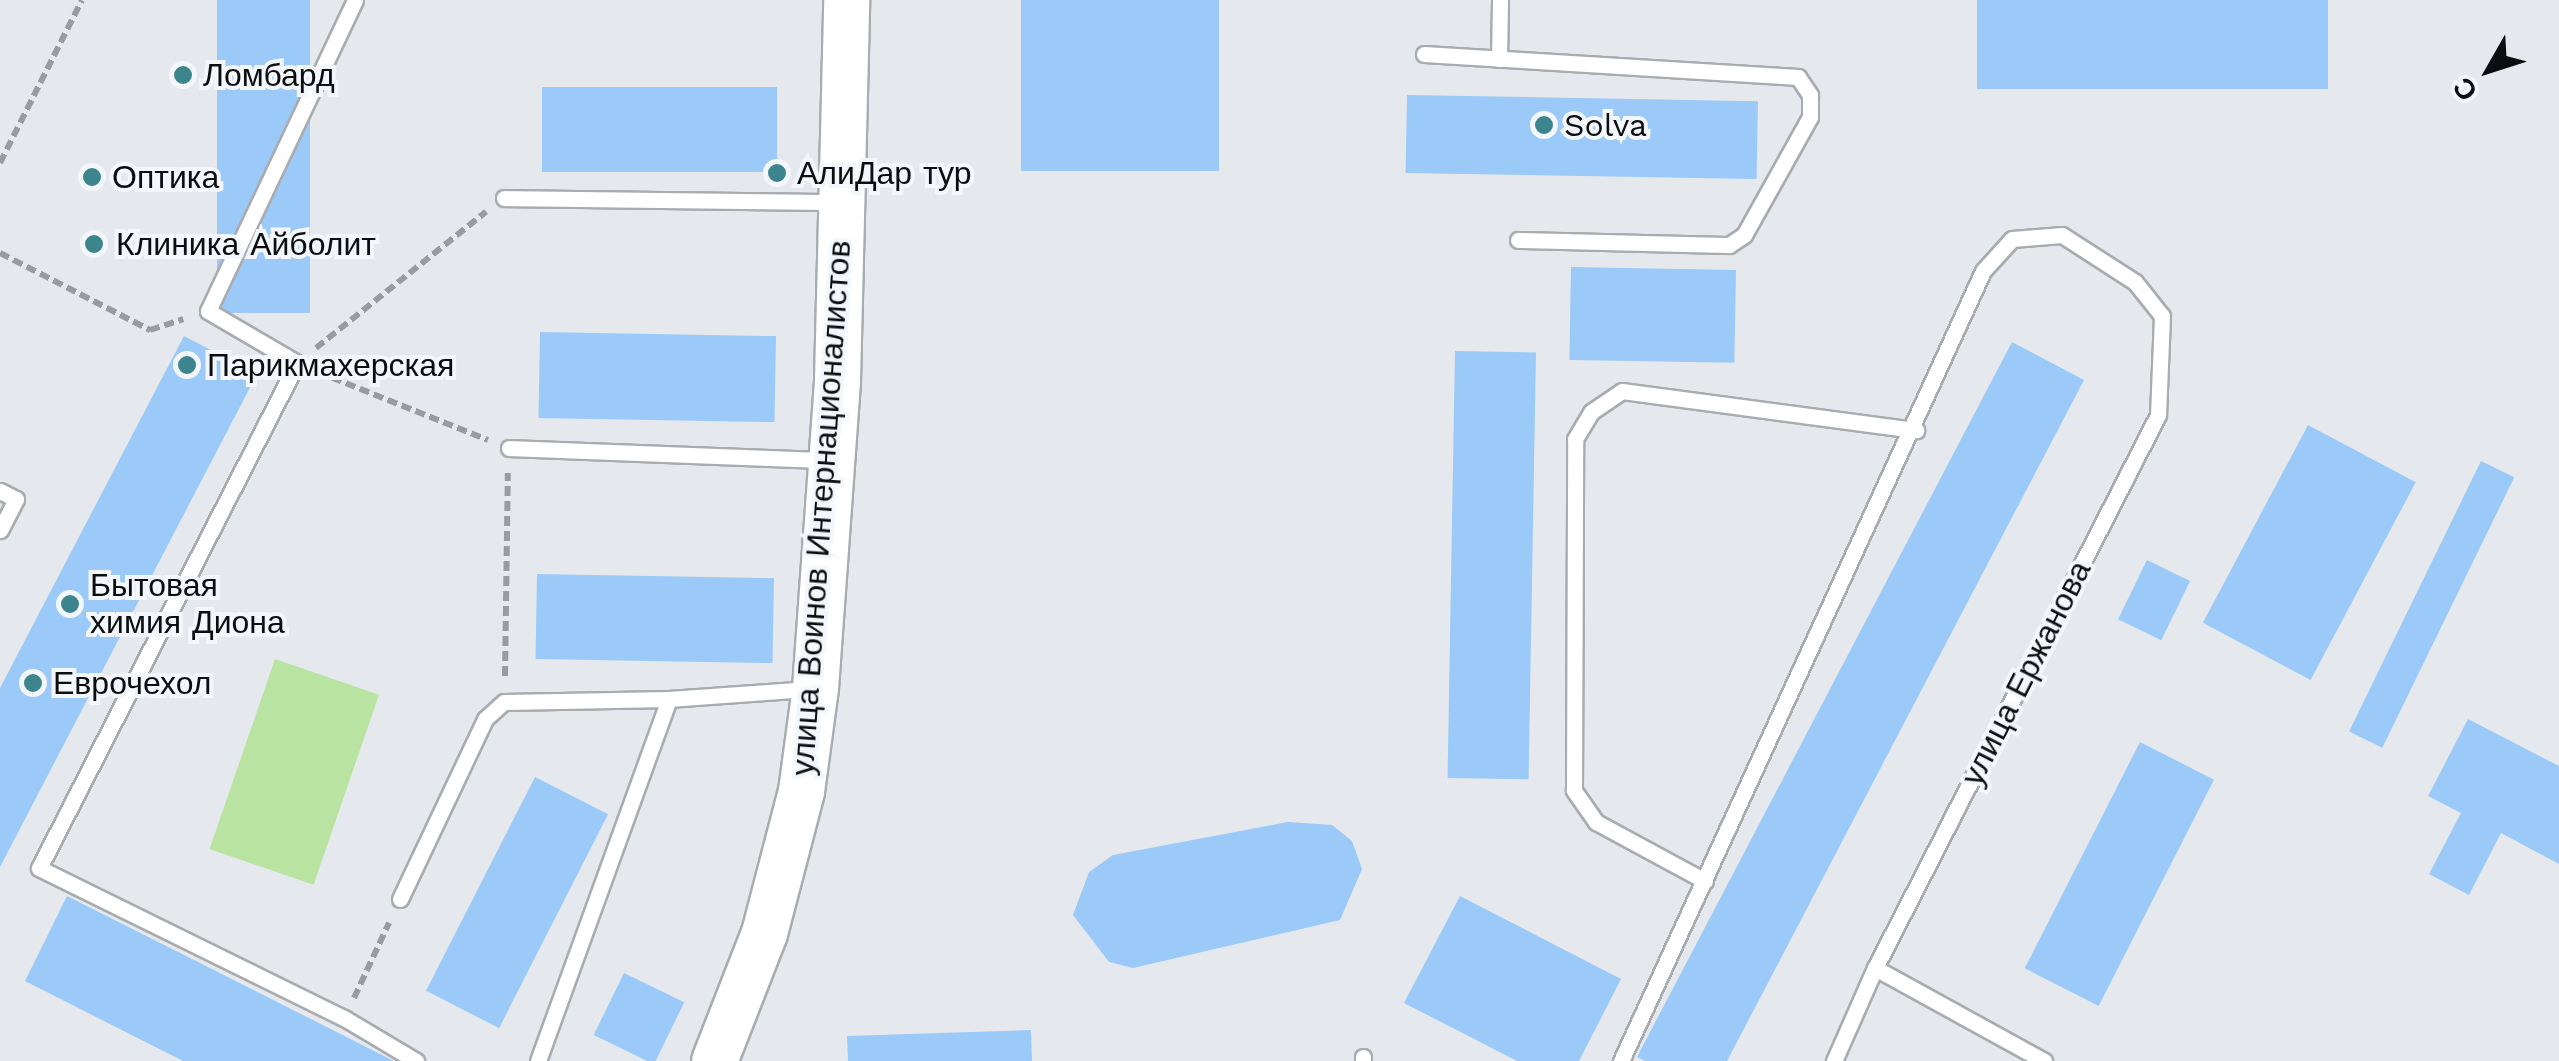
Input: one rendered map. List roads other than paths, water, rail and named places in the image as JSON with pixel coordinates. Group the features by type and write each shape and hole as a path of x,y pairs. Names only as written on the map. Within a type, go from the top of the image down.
{"main road":[{"name":"улица Воинов Интернационалистов","path":"714,1061 764,933 802,791 815,688 831,460 846,0"}],"lane":[{"path":"356,0 208,311 297,363 39,868 344,1018 416,1061"},
{"path":"1498,59 1500,0"},
{"path":"1424,54 1798,77 1810,95 1810,117 1744,234 1729,245 1518,240"},
{"path":"504,198 842,202"},
{"name":"улица Ержанова","path":"1834,1061 1875,968 2158,414 2162,316 2135,282 2062,234 2012,239 1983,272 1916,430"},
{"path":"1621,1061 1916,430 1622,391 1591,412 1575,439 1574,790 1596,822 1705,881"},
{"path":"508,448 831,460"},
{"path":"0,491 16,499 0,530"},
{"path":"400,899 485,719 504,702 669,699 815,688"},
{"path":"538,1061 566,997 669,699"},
{"path":"1875,968 2044,1061"}],"place":[{"name":"Ломбард","path":"183,75"},
{"name":"Solva","path":"1544,125"},
{"name":"АлиДар тур","path":"777,173"},
{"name":"Оптика","path":"92,177"},
{"name":"Клиника Айболит","path":"94,244"},
{"name":"Парикмахерская","path":"187,365"},
{"name":"Бытовая химия Диона","path":"70,604"},
{"name":"Еврочехол","path":"33,683"}]}
